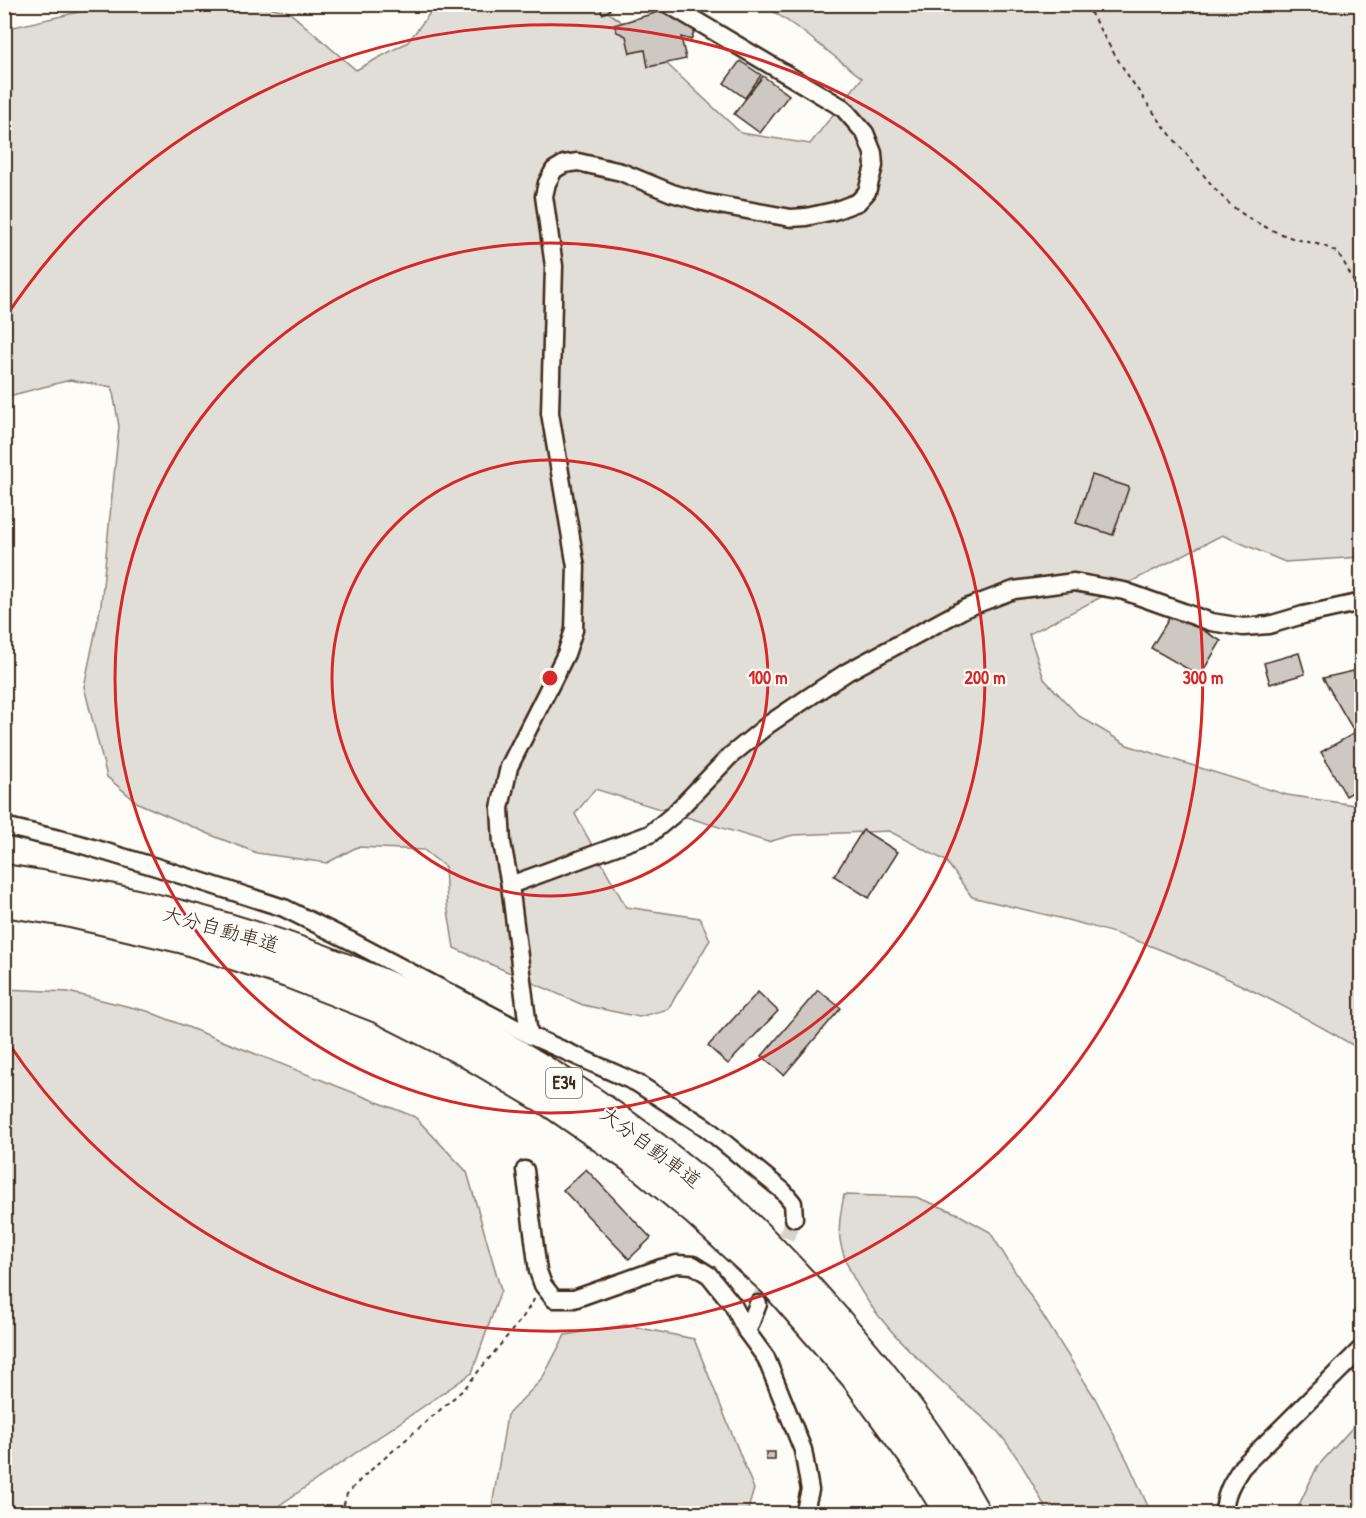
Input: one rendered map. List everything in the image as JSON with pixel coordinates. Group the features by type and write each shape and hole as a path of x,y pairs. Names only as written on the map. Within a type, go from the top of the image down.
{"highway":[{"name":"大分自動車道","path":"4,880 71,890 180,916 297,951 393,989 475,1030 561,1081 646,1141 715,1196 787,1266 872,1361 938,1452 975,1514"},
{"name":"大分自動車道","path":"4,902 66,911 184,938 288,972 383,1009 466,1051 547,1099 633,1158 698,1212 774,1282 855,1376 920,1464 951,1514"}],"street":[{"path":"530,1035 510,885 502,843 501,808 509,767 566,654 574,630 576,567 550,413 554,266 544,196 547,183 554,170 564,164 578,162 621,172 672,193 703,202 780,216 806,217 834,211 858,202 867,192 874,166 873,153 865,133 843,108 668,4"},
{"path":"510,885 650,834 674,814 730,756 768,724 847,672 966,608 1014,590 1074,582 1124,591 1211,622 1243,627 1269,625 1303,615 1362,603"},
{"path":"4,826 110,854 284,908 353,942 530,1035 637,1083 678,1108 705,1127 783,1191 793,1203 794,1218"},
{"path":"525,1170 538,1271 543,1285 555,1299 574,1299 677,1264 693,1264 709,1275 733,1305 747,1332 766,1358 803,1450 810,1490 804,1514"},
{"path":"747,1332 758,1305"},
{"path":"1224,1514 1224,1499 1242,1467 1362,1348"}],"path":[{"path":"1086,4 1136,89 1180,148 1228,202 1245,217 1261,225 1339,254 1362,298"},
{"path":"341,1514 347,1494 364,1476 464,1389 523,1317 543,1285"}],"shaded area":[{"path":"109,5 260,5 289,12 356,70 408,42 436,5 598,5 623,23 741,133 810,144 862,78 802,31 764,5 1361,5 1361,557 1285,562 1222,535 1029,634 1044,679 1079,716 1127,745 1287,795 1361,806 1361,1050 1263,996 1161,950 1091,926 972,897 946,861 889,831 793,835 768,842 595,789 575,814 626,907 700,918 710,940 668,1009 639,1017 583,1005 454,948 447,904 445,867 424,850 357,847 327,863 257,853 138,803 107,777 84,687 101,605 119,426 112,387 70,380 5,397 5,29"},
{"path":"5,989 68,992 147,1011 415,1117 467,1172 501,1290 472,1373 268,1513 5,1513"},
{"path":"844,1195 916,1197 956,1213 990,1232 1095,1398 1151,1513 1048,1513 1019,1460 998,1432 907,1348 873,1309 859,1288 848,1267 840,1239"},
{"path":"626,1325 694,1339 754,1489 747,1513 491,1513 507,1415 542,1379 565,1335"},
{"path":"1361,1418 1361,1513 1300,1513 1298,1507 1317,1467"}],"building":[{"path":"598,4 607,4 610,10 603,14"},
{"path":"669,9 674,18 696,27 691,40 681,37 686,59 648,67 645,50 630,53 626,36 617,32 614,25"},
{"path":"740,61 761,75 745,98 724,83"},
{"path":"763,76 789,95 760,133 734,114"},
{"path":"1092,475 1129,487 1113,535 1076,523"},
{"path":"1173,612 1221,641 1200,676 1151,648"},
{"path":"1299,653 1305,674 1270,684 1264,663"},
{"path":"1362,669 1362,787 1346,796 1321,752 1355,733 1323,678"},
{"path":"863,830 898,852 869,898 834,876"},
{"path":"818,990 841,1008 784,1075 762,1056"},
{"path":"758,992 778,1011 728,1064 708,1046"},
{"path":"586,1169 651,1238 629,1259 563,1190"},
{"path":"766,1452 775,1452 775,1460 766,1460"}],"tunnel":[{"path":"758,1304 794,1218"}]}
